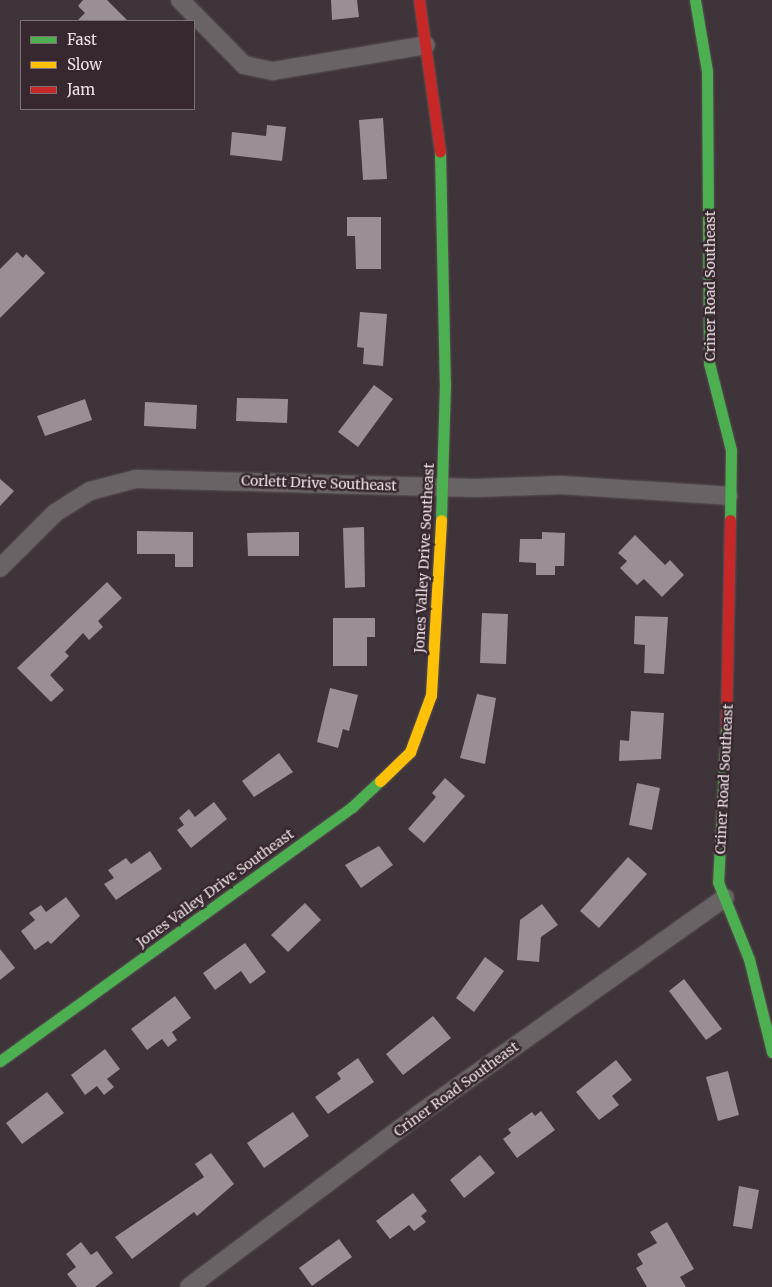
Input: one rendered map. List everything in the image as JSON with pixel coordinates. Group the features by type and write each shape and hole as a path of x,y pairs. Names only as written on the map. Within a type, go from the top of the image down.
{"street":[{"path":"180,0 244,65 273,71 426,45"},
{"name":"Jones Valley Drive Southeast","path":"0,1061 352,807 410,752 431,694 439,605 442,487 440,132 418,0"},
{"name":"Criner Road Southeast","path":"189,1287 418,1115 725,898 718,882 729,676 729,496 731,450 709,363 707,71 695,0"},
{"name":"Corlett Drive Southeast","path":"0,568 55,513 90,491 136,479 442,487 561,485 729,496"},
{"path":"725,898 749,959 772,1052"}],"building":[{"path":"83,0 107,0 127,20 78,20 85,13 78,6"},
{"path":"331,0 357,0 359,17 332,20"},
{"path":"383,118 387,179 363,180 359,120"},
{"path":"267,125 286,127 282,161 230,155 232,132 266,136"},
{"path":"347,217 381,217 381,269 356,269 355,236 347,236"},
{"path":"17,252 23,258 26,254 45,273 0,318 0,269"},
{"path":"360,312 387,314 383,366 363,364 364,348 357,347"},
{"path":"374,385 393,399 358,447 338,432"},
{"path":"237,398 288,399 287,423 236,421"},
{"path":"85,399 92,420 45,436 37,416"},
{"path":"145,402 197,405 196,429 144,426"},
{"path":"0,479 14,491 0,506"},
{"path":"364,527 365,587 345,588 343,528"},
{"path":"137,531 193,532 193,567 175,567 175,554 137,554"},
{"path":"299,532 299,556 248,556 247,533"},
{"path":"542,532 565,533 564,566 555,566 555,575 536,575 536,563 519,562 520,539 542,539"},
{"path":"635,535 665,565 670,560 684,575 662,597 644,579 637,585 620,568 627,561 618,553"},
{"path":"107,582 122,598 98,621 103,627 89,640 83,633 65,652 69,656 50,675 64,690 51,702 17,668"},
{"path":"482,613 508,614 506,664 480,663"},
{"path":"635,616 668,617 664,674 644,673 645,645 634,644"},
{"path":"333,618 375,618 375,637 367,637 367,666 333,666"},
{"path":"330,688 358,695 349,731 343,729 338,748 317,742"},
{"path":"477,694 496,698 485,764 460,758"},
{"path":"631,711 664,713 661,759 619,761 620,740 629,741"},
{"path":"279,753 293,772 254,797 242,781"},
{"path":"445,778 465,796 424,843 408,829 436,797 432,793"},
{"path":"637,783 660,788 652,830 629,825"},
{"path":"214,802 227,819 191,848 177,830 184,825 179,818 189,809 195,817"},
{"path":"379,846 393,865 361,888 345,865"},
{"path":"150,851 162,869 116,900 104,884 114,878 108,870 126,858 131,864"},
{"path":"628,857 647,874 599,928 580,911"},
{"path":"66,897 80,916 51,944 48,941 35,950 21,931 35,920 29,913 41,905 46,912"},
{"path":"305,903 321,920 288,952 271,935"},
{"path":"542,904 558,925 541,937 539,962 517,960 520,920"},
{"path":"245,943 266,972 250,984 241,971 215,990 203,973"},
{"path":"0,949 15,968 0,980"},
{"path":"485,957 504,971 474,1012 456,998"},
{"path":"684,979 722,1029 706,1040 669,991"},
{"path":"175,996 191,1018 172,1032 177,1040 168,1047 162,1039 147,1050 131,1029"},
{"path":"433,1016 451,1038 403,1075 386,1054"},
{"path":"105,1049 120,1069 107,1079 114,1087 104,1095 97,1086 85,1095 71,1075"},
{"path":"358,1058 374,1082 328,1114 315,1097 341,1079 337,1073"},
{"path":"616,1060 632,1080 612,1096 619,1105 599,1120 576,1092"},
{"path":"728,1071 739,1115 718,1121 706,1077"},
{"path":"47,1092 64,1113 22,1144 6,1123"},
{"path":"541,1111 555,1130 517,1158 503,1139 511,1133 508,1129 532,1112 535,1116"},
{"path":"293,1112 309,1136 264,1168 247,1143"},
{"path":"211,1153 234,1184 197,1216 194,1212 132,1259 115,1237 204,1177 195,1164"},
{"path":"480,1155 495,1173 464,1198 450,1180"},
{"path":"739,1186 759,1190 752,1229 733,1226"},
{"path":"413,1193 427,1211 421,1216 426,1222 414,1231 409,1225 390,1239 376,1221"},
{"path":"667,1222 694,1269 680,1277 686,1287 647,1287 636,1268 643,1264 637,1254 657,1243 650,1232"},
{"path":"339,1239 352,1257 312,1286 299,1268"},
{"path":"81,1242 91,1255 97,1251 113,1273 95,1287 77,1287 67,1274 76,1267 66,1254"}],"traffic: fast":[{"path":"695,0 707,71 709,363 731,450 730,520"},
{"path":"440,152 445,384 441,520"},
{"path":"726,726 718,882 749,959 772,1052"},
{"path":"0,1061 352,807 380,781"}],"traffic: slow":[{"path":"380,781 410,752 431,695 441,520"}],"traffic: jam":[{"path":"419,0 440,152"},
{"path":"726,726 730,520"}]}
